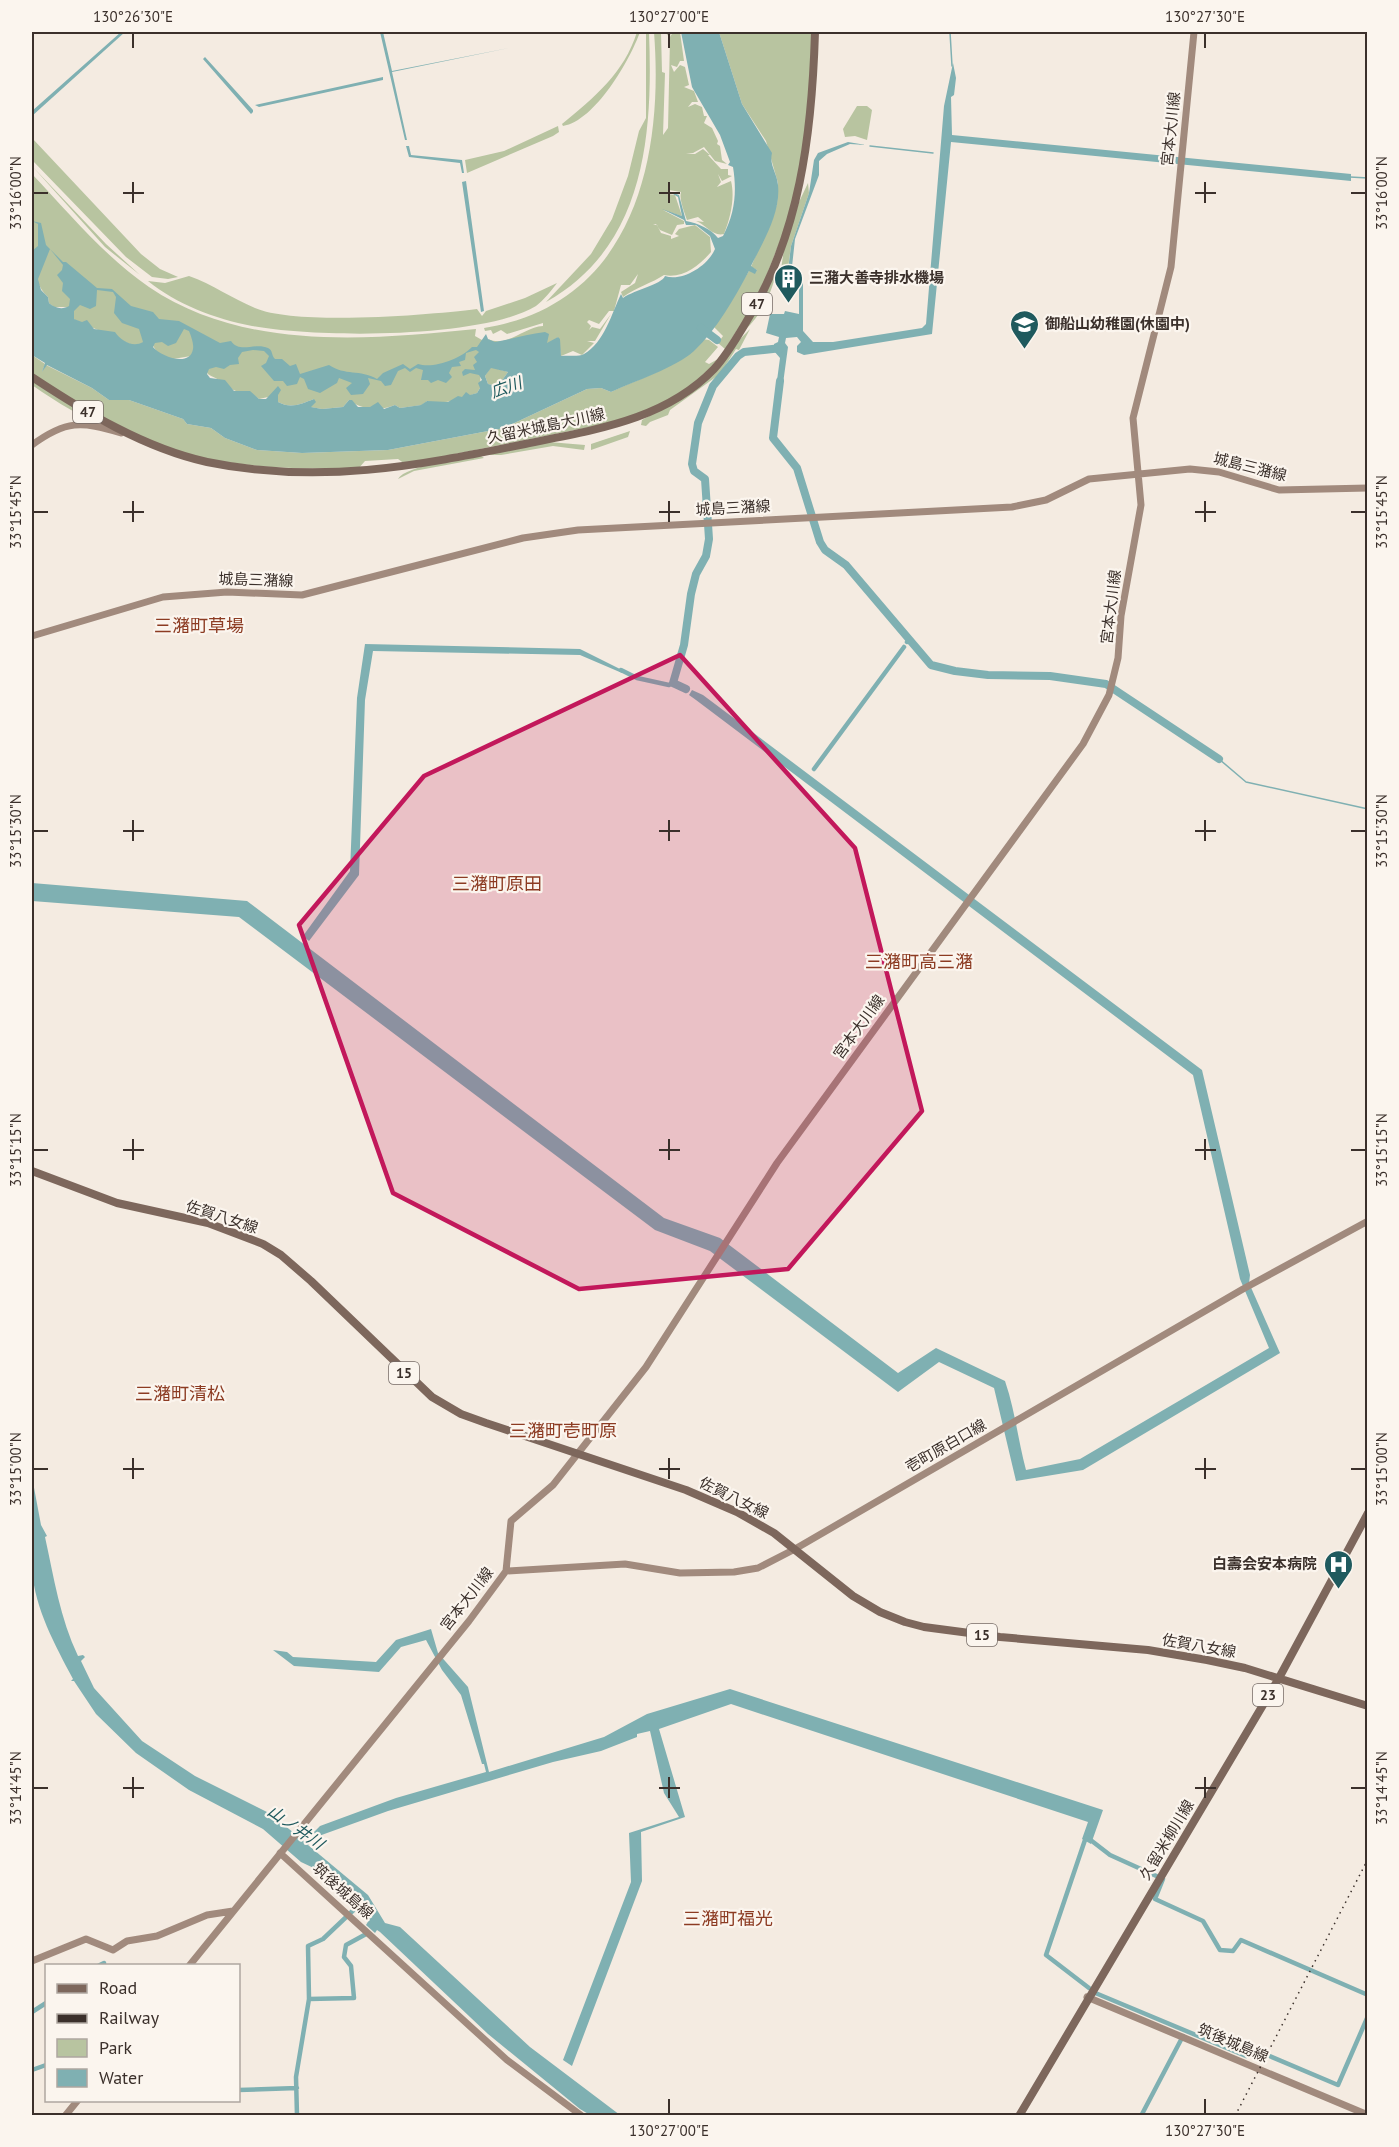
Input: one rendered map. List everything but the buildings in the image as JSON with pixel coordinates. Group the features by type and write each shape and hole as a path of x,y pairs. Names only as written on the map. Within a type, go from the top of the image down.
{"main road":[{"name":"久留米城島大川線","path":"32,377 92,415 147,442 173,452 216,463 271,470 349,473 453,459 614,426 652,412 682,394 714,368 758,304 780,252 805,163 812,113 814,32"},
{"name":"宮本大川線","path":"281,1852 469,1621 506,1571 511,1521 553,1485 579,1455 646,1367 777,1162 1083,744 1110,691 1118,658 1124,598 1141,505 1134,410 1151,352 1171,267 1194,32"},
{"path":"32,445 61,427 74,424 95,425 147,442"},
{"name":"城島三潴線","path":"32,636 163,597 227,592 302,595 523,538 584,530 1012,507 1046,500 1089,479 1140,473 1206,470 1279,490 1368,488"},
{"name":"佐賀八女線","path":"32,1171 117,1203 208,1223 263,1244 281,1255 311,1281 432,1397 461,1414 686,1490 728,1508 774,1533 853,1596 880,1612 924,1627 1069,1645 1148,1650 1245,1668 1368,1706"},
{"name":"壱町原白口線","path":"506,1571 625,1564 680,1573 734,1572 758,1568 795,1550 1251,1284 1368,1221"},
{"name":"久留米柳川線","path":"1019,2115 1087,1997 1279,1678 1368,1513"},
{"path":"190,1964 281,1852"},
{"name":"筑後城島線","path":"281,1852 507,2060 582,2115"},
{"path":"32,1961 86,1939 108,1949 116,1949 127,1941 157,1936 207,1915 233,1911"},
{"name":"筑後城島線","path":"1087,1997 1368,2115"},
{"path":"65,2115 76,2102"}],"highlighted area":[{"path":"680,655 855,848 922,1111 788,1269 579,1289 393,1193 299,925 424,776"}],"green space":[{"path":"637,32 640,32 635,44 610,88 587,113 575,122 563,126 562,124 597,94 616,72"},
{"path":"646,32 649,32 650,71 645,147 624,219 605,251 579,279 546,302 591,254 612,219 628,176 639,131 646,118"},
{"path":"654,32 661,32 662,72 665,73 663,135 668,128 670,38 665,32 671,32 670,37 673,32 680,32 684,61 680,61 677,67 671,65 674,72 680,65 685,67 689,85 684,87 694,91 698,102 692,102 688,107 695,104 702,107 704,116 707,116 704,123 712,128 718,141 717,144 720,146 722,160 727,164 715,161 704,147 686,154 695,154 703,149 721,169 728,169 728,175 732,176 722,181 718,174 721,182 717,187 731,181 733,194 732,207 724,234 716,234 696,221 704,222 698,217 687,220 681,202 681,192 669,190 667,194 675,195 682,216 663,210 684,221 684,224 677,225 672,235 658,227 661,233 671,236 671,239 679,236 675,234 679,229 695,225 710,237 711,252 701,262 684,273 664,275 623,297 621,292 635,283 638,274 630,285 621,285 614,311 609,311 599,324 589,320 587,322 591,326 589,330 592,327 600,329 611,314 595,341 587,341 594,343 582,355 573,351 561,356 558,337 550,344 500,347 488,339 502,341 509,339 543,326 543,323 507,334 501,330 493,334 491,330 485,331 484,328 534,314 575,290 606,258 629,219 644,176 653,129 656,80"},
{"path":"719,32 812,32 812,70 801,172 786,226 758,297 725,349 718,343 723,336 714,327 749,271 757,270 751,267 777,204 778,183 766,141 742,104"},
{"path":"857,106 867,106 872,110 867,140 855,136 845,137 843,129"},
{"path":"558,126 559,132 553,136 467,173 465,160 504,151"},
{"path":"32,138 141,254 160,269 178,277 168,279 152,277 126,257 32,160"},
{"path":"32,166 106,244 140,275 105,247"},
{"path":"32,174 117,262 149,287 186,308 225,322 265,331 307,336 393,336 476,329 475,336 482,340 480,388 477,393 452,401 439,403 427,401 422,405 400,408 395,405 378,409 365,408 349,400 343,407 322,409 310,407 314,399 296,405 287,405 278,402 277,395 259,399 251,393 233,390 208,374 203,354 173,359 159,355 139,324 146,340 140,345 132,345 73,319 73,298 69,307 54,307 49,303 48,297 40,287 35,273 30,221"},
{"path":"808,183 809,193 791,246 787,276 780,276 784,249 799,202"},
{"path":"776,272 765,304 745,330"},
{"path":"189,276 255,308 301,317 331,318 397,316 477,309 482,316 486,311 525,298 557,283 536,306 511,317 478,325 439,330 355,334 280,330 238,323 183,304 148,281 165,283"},
{"path":"750,329 739,350 736,349 720,374 670,410 668,415 646,426 641,425 642,420 684,396"},
{"path":"703,339 709,340 718,347 705,362 709,364 718,359 686,389 647,410 620,421 405,464 398,459 365,461 358,469 259,466 200,457 149,440 124,428 32,374 32,355 45,364 42,372 46,365 92,388 109,400 129,400 183,419 187,424 211,428 225,438 257,450 302,453 388,450 504,428 587,389 601,388 611,392 673,364","holes":["534,421 542,421 544,424 541,429 518,434 516,429"]},
{"path":"491,367 508,372 498,386 488,384 485,376"},
{"path":"32,380 114,428 61,404 32,385"},
{"path":"630,431 628,437 591,450 591,444"},
{"path":"549,442 585,445 584,450 553,446 501,455 486,455"},
{"path":"481,456 484,458 414,471 398,479 403,474 423,466"}],"water":[{"path":"121,32 125,32 32,116 32,111"},
{"path":"380,32 383,32 392,71 509,48 392,72 407,140 405,140"},
{"name":"広川","path":"681,32 719,32 742,104 772,153 778,185 777,206 770,227 751,266 757,270 755,274 749,271 710,333 686,357 654,374 611,392 601,388 587,389 504,428 388,450 302,453 257,450 225,438 211,428 187,424 183,419 129,400 109,400 92,388 47,365 42,372 45,363 32,355 34,285 32,251 38,246 38,224 32,221 41,223 46,245 50,249 63,262 66,262 97,288 112,289 131,306 153,312 159,319 179,321 220,343 231,341 239,347 268,348 275,359 282,359 290,366 296,364 300,374 329,365 377,379 383,373 403,364 410,369 418,364 439,364 454,359 472,347 477,347 486,334 488,339 495,342 545,332 549,334 547,343 558,337 560,339 561,356 582,355 597,343 621,294 623,298 659,282 665,276 686,275 701,267 712,255 715,249 710,236 696,225 686,225 684,220 662,209 682,216 678,197 668,191 679,195 686,221 704,227 718,238 723,236 734,202 735,185 733,167 728,165 730,162 720,135 692,87","holes":["50,249 63,265 57,275 63,283 62,291 70,299 69,306 61,308 49,303 48,297 41,290 38,279","97,290 113,292 116,297 114,313 122,323 139,329 143,342 127,343 115,332 94,329 87,320 82,322 74,319 74,311 80,305 90,309 96,306","184,329 189,331 193,345 191,355 186,358 168,357 153,347 155,343 162,342 168,346 176,343","476,350 479,352 474,357 477,362 473,365 475,370 465,369 462,372 463,376 470,373 479,375 482,380 478,383 480,388 477,393 470,395 466,392 462,397 458,396 448,402 427,401 421,405 400,408 395,405 384,409 378,402 370,407 358,407 352,400 349,400 343,407 322,409 311,407 316,402 314,399 292,405 278,402 281,390 278,386 266,399 259,399 250,391 234,391 225,380 210,378 207,374 209,369 216,367 224,369 230,365 239,364 238,358 242,352 264,351 269,356 266,363 261,366 274,381 283,381 287,386 297,384 300,377 304,379 308,389 320,393 337,383 339,378 352,383 346,388 351,395 363,394 370,384 368,378 381,381 385,386 391,385 398,371 405,368 410,372 416,368 423,370 421,380 428,380 431,383 438,380 446,383 452,377 449,373 452,367 461,366 459,362 465,360 466,353","491,368 508,372 498,386 488,384 485,376"]},
{"path":"205,57 253,110 251,114 203,59"},
{"path":"953,63 956,78 954,95 951,97 952,135 1351,174 1351,181 951,142 932,334 804,355 797,352 797,346 801,342 797,337 786,338 785,343 788,347 782,391 776,388 780,358 774,351 774,344 778,342 779,337 766,333 770,314 784,314 785,311 799,314 799,284 787,278 791,246 809,193 814,160 818,153 848,142 866,145 850,144 827,154 819,161 819,175 795,239 791,276 803,282 803,331 813,342 833,342 922,328 926,324 944,106"},
{"path":"383,77 383,80 259,107 255,105"},
{"path":"406,146 409,146 411,155 462,160 464,173 462,173 460,163 409,157"},
{"path":"466,181 484,311 481,312 462,182"},
{"path":"365,644 580,649 626,672 622,673 580,655 373,651 365,700 359,875 309,941 303,936 350,871 357,698"},
{"path":"692,690 703,695 1202,1070 1250,1275 1249,1283 1280,1353 1083,1470 1016,1481 994,1388 939,1362 898,1392 710,1251 655,1230 239,917 32,901 32,883 247,901 664,1218 720,1238 898,1373 936,1348 1005,1381 1026,1470 1080,1459 1269,1348 1240,1279 1193,1075 689,695"},
{"path":"32,1477 41,1525 47,1536 45,1537 58,1598 72,1642 78,1656 85,1657 81,1661 94,1688 142,1741 195,1776 269,1813 304,1841 307,1839 311,1842 308,1845 368,1895 385,1923 400,1927 530,2047 620,2115 590,2115 580,2109 488,2034 380,1932 377,1930 375,1933 366,1925 369,1920 357,1904 320,1871 301,1862 263,1829 189,1790 136,1753 96,1714 74,1681 71,1681 73,1679 59,1653 37,1599 31,1559"},
{"path":"431,1629 438,1653 468,1687 489,1772 604,1737 647,1714 730,1689 1103,1810 1091,1844 1082,1839 1088,1822 731,1704 659,1729 685,1817 641,1832 642,1881 572,2066 563,2060 631,1882 629,1833 679,1817 664,1793 650,1731 637,1734 637,1737 601,1751 553,1762 388,1811 316,1837 313,1833 320,1826 396,1798 486,1772 461,1695 442,1670 426,1640 401,1647 379,1672 294,1666 273,1650 287,1652 293,1657 376,1662 396,1640"}],"waterway":[{"path":"950,32 952,66"},
{"path":"870,146 933,153"},
{"path":"1350,177 1368,178"},
{"path":"701,328 717,340"},
{"path":"686,689 673,683 684,645 691,594 696,574 706,556 709,539 705,479 694,471 692,464 698,423 713,386 738,356 744,352 782,348"},
{"path":"780,381 773,438 797,468 820,542 825,550 846,565 931,665 988,675 1050,676 1106,684 1219,759"},
{"path":"814,769 904,647"},
{"path":"621,670 637,678 669,685 673,683"},
{"path":"1219,759 1246,782 1368,809"},
{"path":"1086,1837 1046,1955 1089,1988"},
{"path":"1088,1838 1110,1855 1163,1879 1155,1899 1203,1921 1220,1950 1233,1951 1241,1940 1368,1995"},
{"path":"297,2116 296,2077 309,1999 308,1946 323,1939 362,1902"},
{"path":"309,1999 354,1998 351,1966 344,1957 346,1945 368,1933"},
{"path":"1093,1992 1246,2056 1260,2052 1338,2085 1368,2016"},
{"path":"32,2012 45,2004"},
{"path":"1141,2116 1183,2036"},
{"path":"32,2070 45,2065"},
{"path":"240,2090 297,2088"}],"railway":[{"path":"1235,2116 1368,1859"}],"place":[{"name":"三潴大善寺排水機場","path":"788,304"},
{"name":"御船山幼稚園(休園中)","path":"1024,350"},
{"name":"白壽会安本病院","path":"1338,1590"}],"district":[{"name":"三潴町草場","path":"199,626"},
{"name":"三潴町原田","path":"497,884"},
{"name":"三潴町高三潴","path":"919,962"},
{"name":"三潴町清松","path":"180,1394"},
{"name":"三潴町壱町原","path":"563,1431"},
{"name":"三潴町福光","path":"728,1919"}],"water label":[{"name":"山ノ井川","path":"296,1827"}]}
